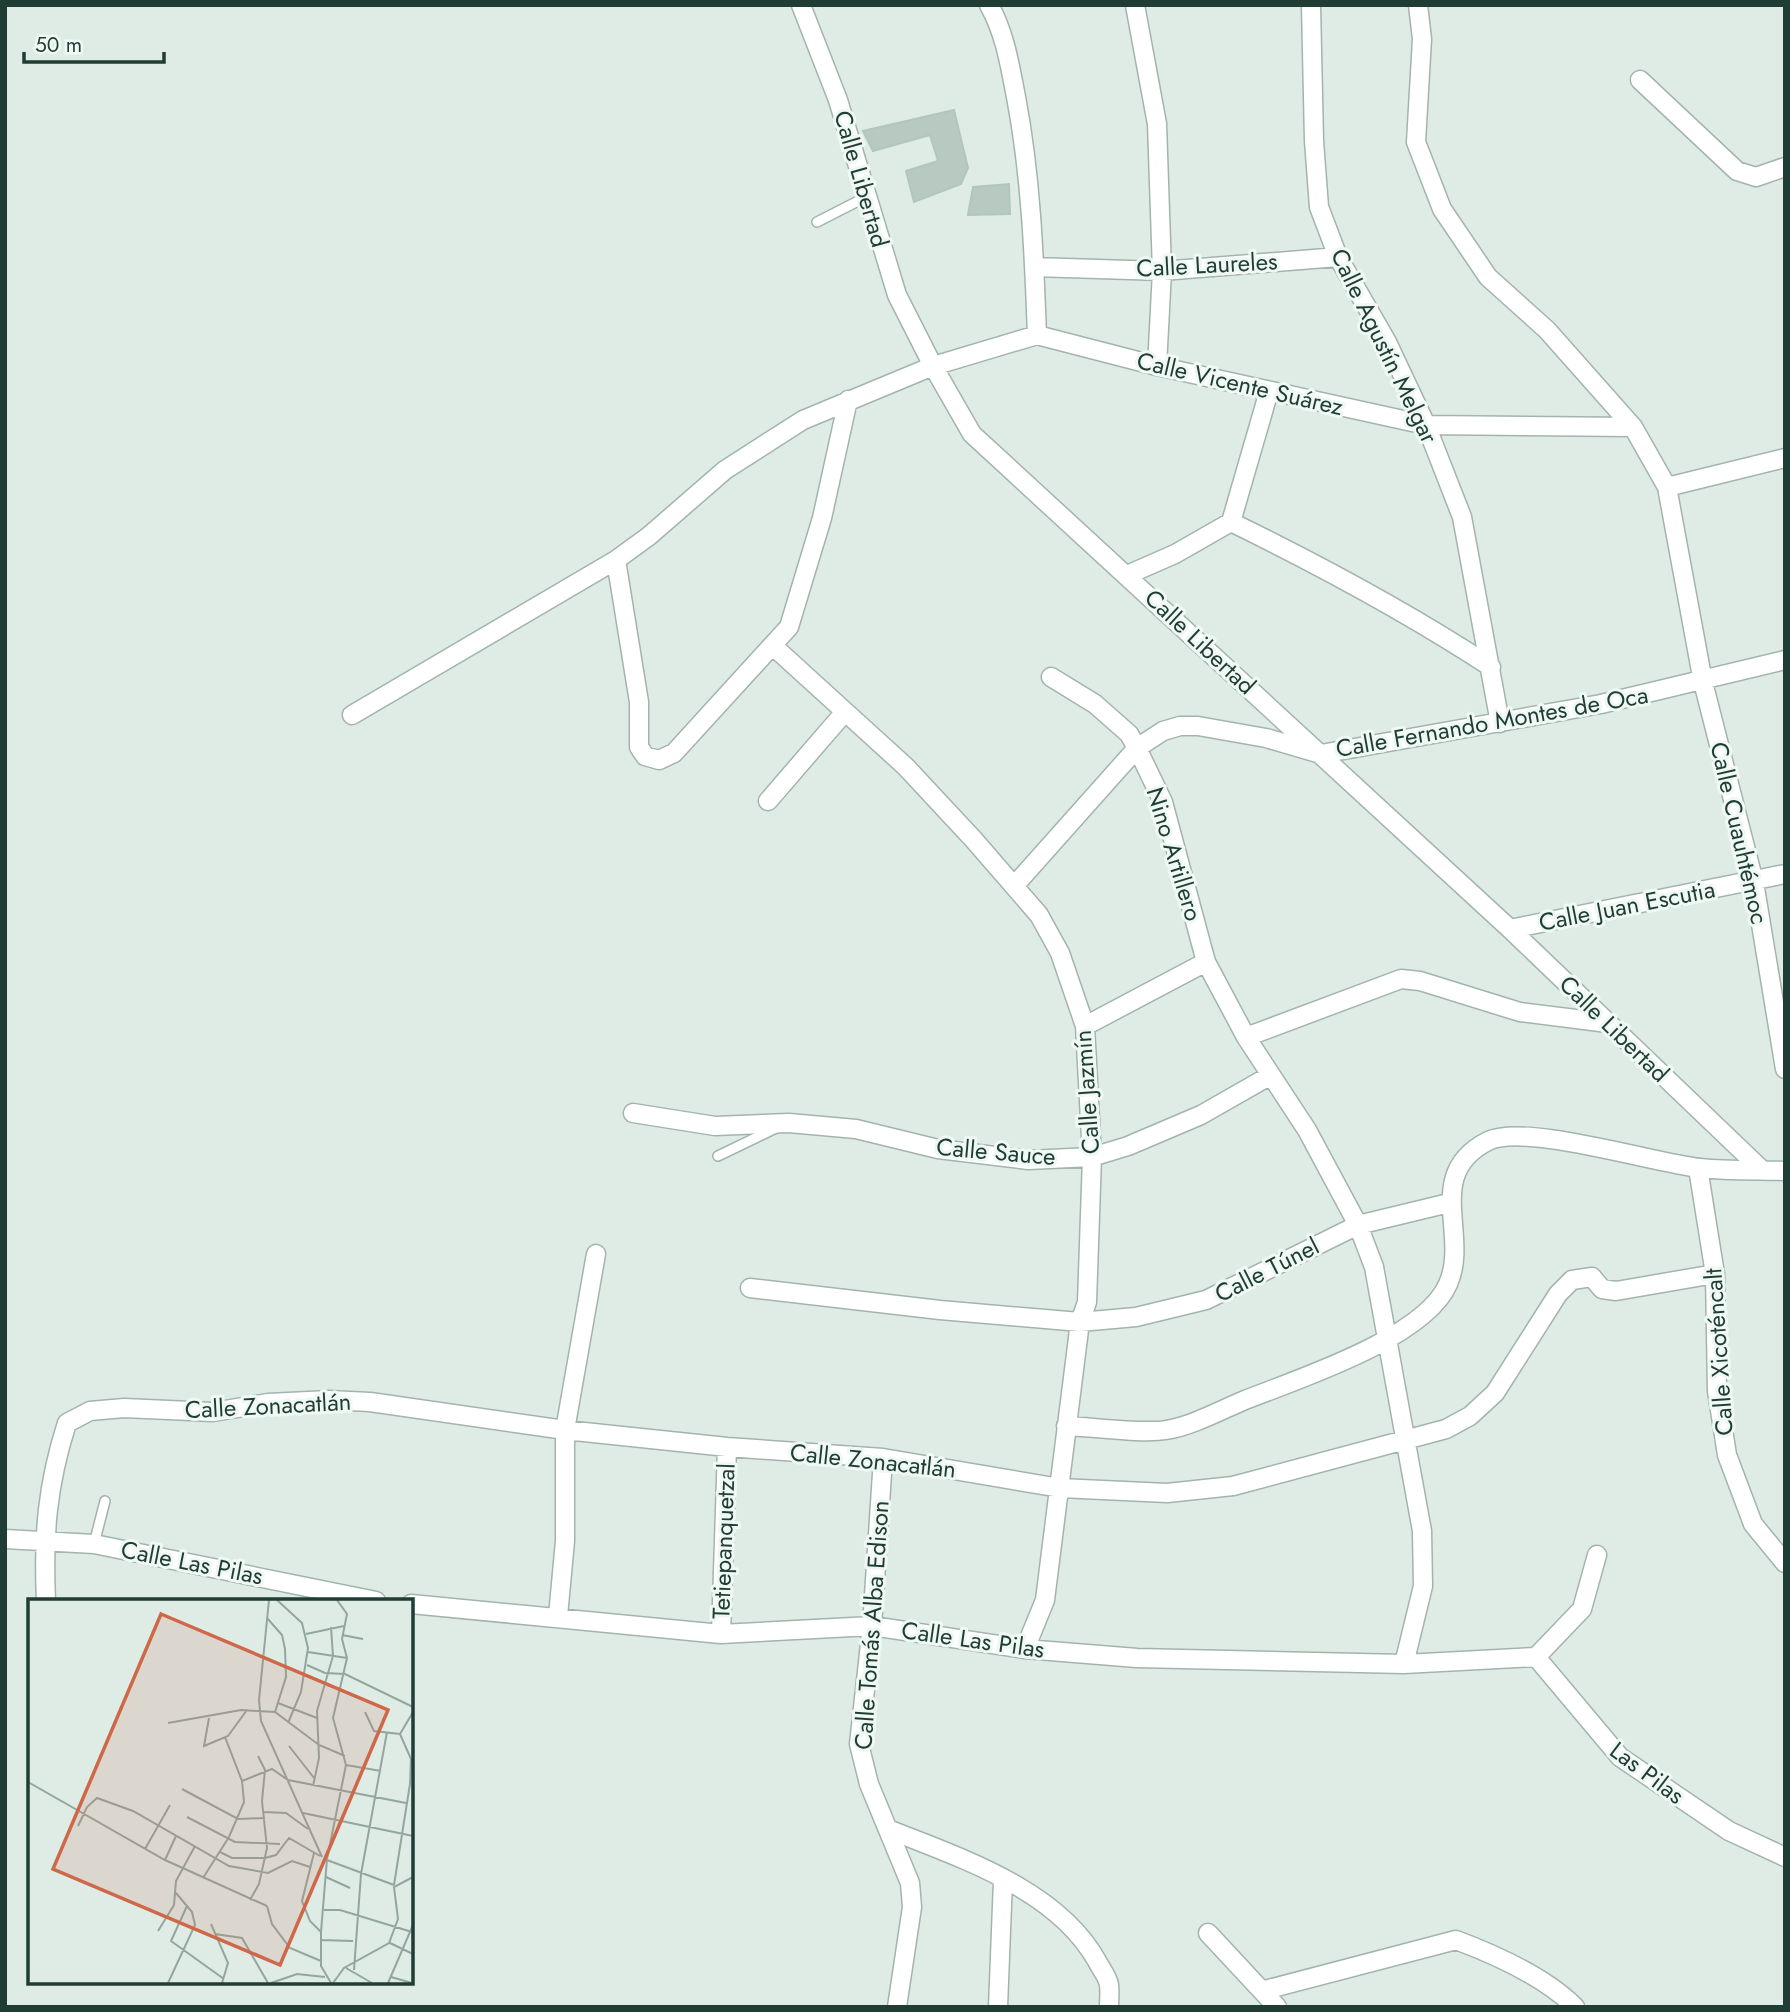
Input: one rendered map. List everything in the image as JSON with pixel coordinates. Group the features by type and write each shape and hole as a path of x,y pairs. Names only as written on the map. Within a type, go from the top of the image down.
{"street":[{"name":"Calle Libertad","path":"801,5 838,100 897,295 933,366 972,433 1510,929 1762,1170"},
{"path":"352,715 616,560 649,536 725,470 760,445 803,420 933,366 1037,335 1033,211 1025,143 998,20 989,5"},
{"path":"1135,5 1157,124 1162,271 1157,366"},
{"name":"Calle Agustín Melgar","path":"1311,5 1314,141 1319,206 1338,257 1387,342 1426,425 1462,517 1500,723"},
{"name":"Calle Cuauhtémoc","path":"1418,5 1422,38 1416,142 1442,209 1488,277 1547,330 1633,427 1667,486 1703,682 1754,882 1785,1069"},
{"path":"1640,80 1737,172 1756,177 1785,167"},
{"name":"Calle Laureles","path":"1034,267 1162,271 1338,257"},
{"name":"Calle Vicente Suárez","path":"1037,335 1157,366 1426,425 1633,427"},
{"path":"1127,575 1175,554 1231,522 1269,391"},
{"path":"616,560 639,702 639,747 645,756 659,760 674,753 789,627 822,518 853,398"},
{"path":"1667,486 1785,458"},
{"path":"1231,522 1346,579 1420,621 1491,667"},
{"name":"Calle Jazmín","path":"773,646 906,767 1015,885 1039,915 1060,953 1085,1026 1092,1157 1087,1302 1080,1322 1045,1600 1026,1649"},
{"name":"Calle Fernando Montes de Oca","path":"1015,885 1137,748 1163,731 1180,726 1198,726 1266,738 1321,754 1500,723 1703,682 1785,660"},
{"name":"Nino Artillero","path":"1051,677 1095,704 1129,734 1137,748 1163,802 1206,962 1246,1037 1307,1130 1358,1225 1374,1267 1403,1440 1422,1531 1423,1586 1404,1664"},
{"path":"768,801 844,713"},
{"name":"Calle Juan Escutia","path":"1510,929 1785,874"},
{"path":"1085,1026 1206,962"},
{"path":"1246,1037 1401,979 1420,981 1520,1012 1608,1023"},
{"name":"Calle Sauce","path":"633,1113 715,1126 789,1123 856,1129 938,1149 1027,1160 1092,1157 1128,1146 1201,1115 1271,1075"},
{"path":"1066,1426 1166,1430 1320,1371 1388,1339 1427,1310 1448,1285 1455,1242 1449,1203 1454,1179 1469,1155 1489,1140 1521,1134 1698,1168 1785,1171"},
{"name":"Calle Xicoténcalt","path":"1698,1168 1714,1274 1717,1391 1727,1455 1753,1524 1785,1563"},
{"name":"Calle Túnel","path":"750,1288 940,1310 1080,1322 1136,1317 1206,1300 1358,1225 1449,1203"},
{"path":"558,1616 565,1541 565,1430 596,1254"},
{"name":"Calle Zonacatlán","path":"44,1539 47,1501 67,1423 90,1411 124,1408 213,1412 268,1403 329,1400 370,1402 565,1430 727,1447 883,1458 1060,1488 1167,1493 1233,1486 1446,1429 1470,1416 1495,1393 1558,1294 1572,1280 1592,1277 1602,1289 1616,1291 1714,1274"},
{"name":"Tetiepanquetzal","path":"721,1634 727,1447"},
{"name":"Calle Tomás Alba Edison","path":"883,1458 872,1626 859,1744 869,1784 906,1870 912,1907 897,2007"},
{"name":"Calle Las Pilas","path":"5,1539 44,1539 94,1544 366,1599"},
{"path":"44,1539 46,1599"},
{"path":"1536,1657 1582,1609 1597,1555"},
{"name":"Calle Las Pilas","path":"413,1604 558,1616 721,1634 872,1626 1026,1649 1137,1658 1404,1664 1536,1657"},
{"name":"Las Pilas","path":"1536,1657 1620,1757 1729,1831 1785,1857"},
{"path":"888,1829 1003,1880 1046,1905 1073,1929 1092,1953 1109,1983 1108,2007"},
{"path":"998,2007 1003,1880"},
{"path":"1208,1933 1265,1990 1277,2007"},
{"path":"1265,1990 1456,1940 1482,1950 1524,1973 1563,1996 1575,2007"}],"lane":[{"path":"817,222 866,197"},
{"path":"718,1156 789,1123"},
{"path":"94,1544 105,1501"}],"building":[{"path":"954,110 968,168 961,184 914,202 906,171 938,161 930,135 873,151 863,131"},
{"path":"1009,184 1010,214 968,215 973,187"}]}
